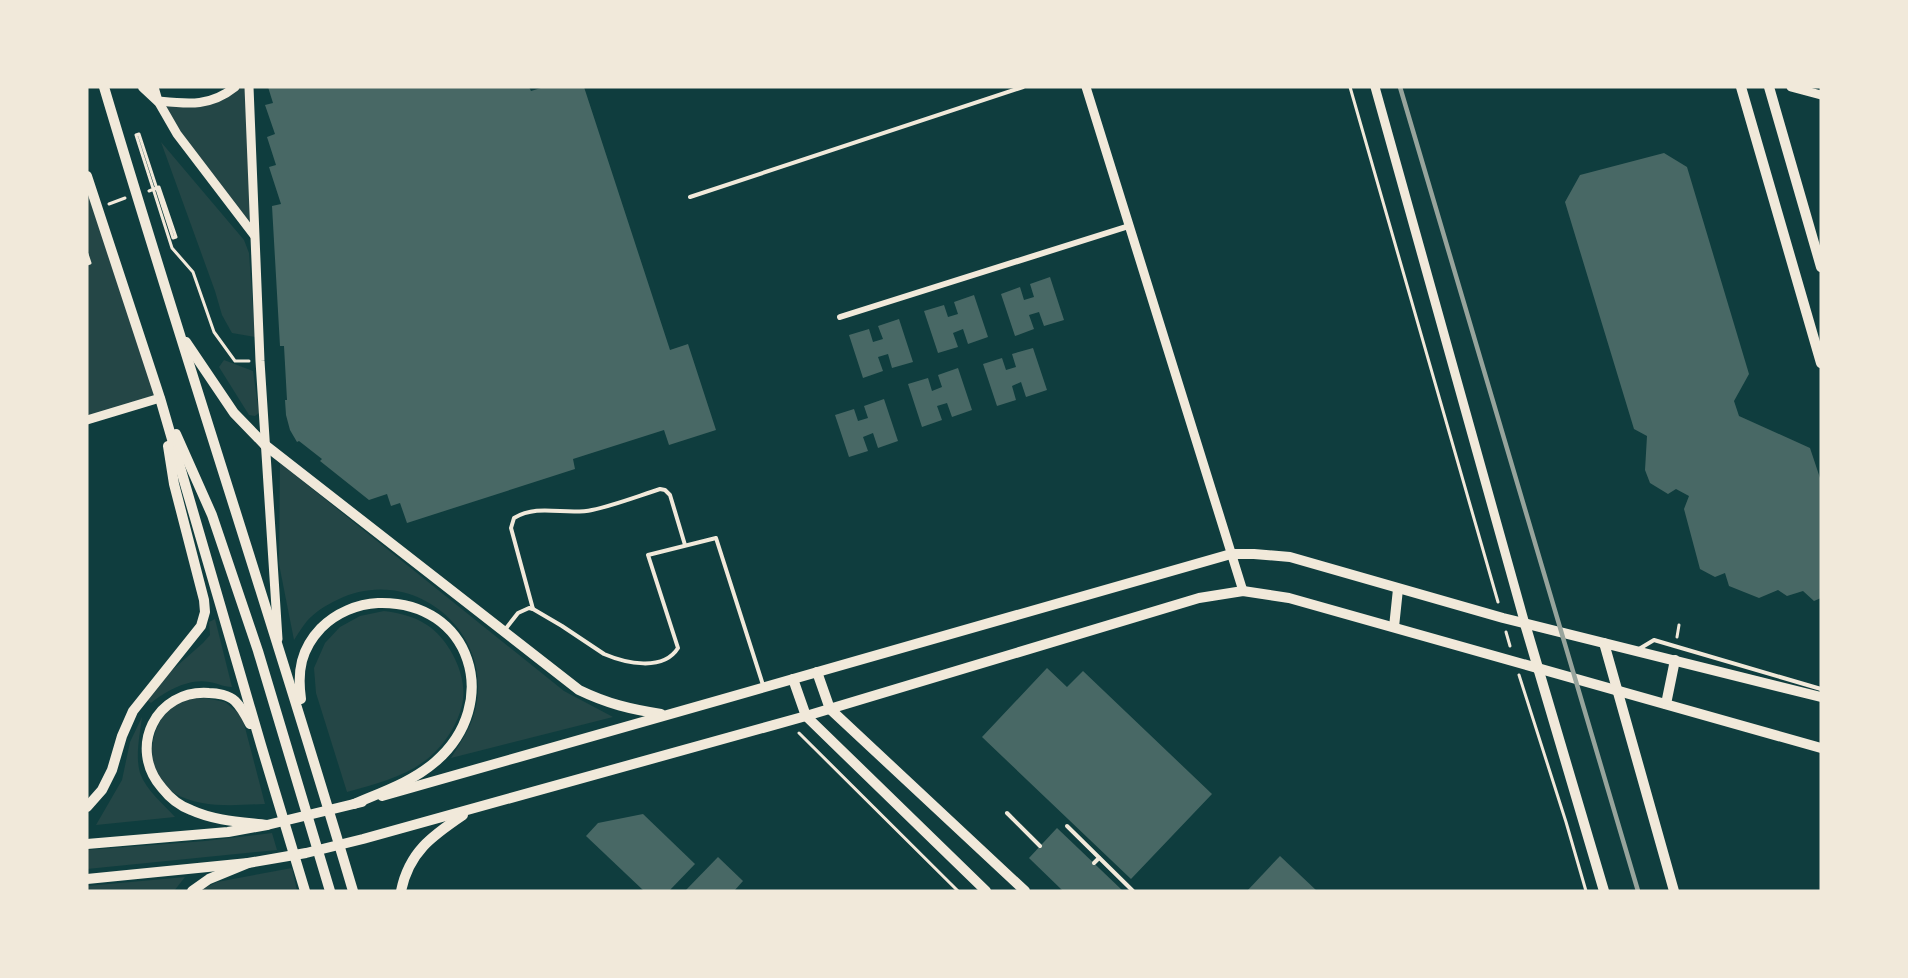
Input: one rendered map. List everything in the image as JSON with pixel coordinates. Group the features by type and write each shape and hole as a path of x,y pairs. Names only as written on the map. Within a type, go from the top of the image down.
{"main road":[{"path":"104,87 148,236 306,732 353,891"},
{"path":"143,87 158,101"},
{"path":"1741,87 1820,359"},
{"path":"1769,87 1821,267"},
{"path":"87,176 160,398 304,886"},
{"path":"179,332 234,413 265,445 579,690 604,702 664,715"},
{"path":"160,398 212,515 258,651 330,891"},
{"path":"87,807 102,790 112,770 122,736 133,711 201,626 206,612 174,484 160,398"},
{"path":"87,844 228,832 354,804 1000,622 1231,554 1290,557 1544,629 1821,697"},
{"path":"1394,627 1398,589"},
{"path":"87,879 248,863 306,853 363,839 806,716 1199,598 1243,591 1289,597 1821,748"},
{"path":"306,732 299,681 302,660 310,639 328,621 348,610 367,603 414,607 433,615 450,630 465,650 470,672 472,699 466,720 453,744 435,762 410,780 354,804"},
{"path":"1526,624 1604,891"},
{"path":"1604,643 1674,891"},
{"path":"1666,704 1675,660"},
{"path":"817,672 830,709 1025,891"},
{"path":"793,680 806,716 986,891"},
{"path":"261,744 234,699 217,693 202,692 189,695 162,711 152,723 146,741 147,760 153,779 168,795 189,810 213,818 267,825"},
{"path":"853,762 869,746"},
{"path":"401,891 409,865 418,850 438,831 472,808"},
{"path":"192,891 209,879 248,863"}],"street":[{"path":"154,87 158,101 177,134 254,235"},
{"path":"158,101 186,104 205,103 223,97 235,87"},
{"path":"249,87 260,361 279,645"},
{"path":"1086,87 1243,591"},
{"path":"1375,87 1526,624"},
{"path":"1791,87 1821,95"},
{"path":"840,317 1129,226"},
{"path":"87,420 160,398"}],"lane":[{"path":"690,197 1023,87"},
{"path":"533,609 512,528 514,519 524,512 590,511 660,489 665,490 670,495 686,545"},
{"path":"503,632 518,613 525,609 533,609 613,658 639,663 659,661 670,656 678,648 648,555 716,538 764,687"},
{"path":"1635,650 1654,640 1821,689"},
{"path":"1007,813 1040,846"},
{"path":"1067,826 1133,891"},
{"path":"1094,863 1100,858"}],"path":[{"path":"1350,87 1514,661 1586,891"},
{"path":"159,187 176,237 173,238 139,134 136,135 172,248 192,272 214,332 235,361 260,361"},
{"path":"87,254 90,263 87,264"},
{"path":"799,733 958,891"}],"shaded area":[{"path":"235,87 249,87 254,235 158,101 204,102"},
{"path":"161,142 244,240 249,253 255,337 232,333 222,315"},
{"path":"87,184 160,398 87,419"},
{"path":"224,360 253,371 259,413 255,416 249,415 219,367"},
{"path":"280,463 564,691 613,717 451,758 472,720 478,684 473,657 461,632 443,612 420,598 393,590 365,591 337,600 321,609 307,621 294,640 279,564"},
{"path":"384,611 417,619 443,640 456,660 460,672 463,683 462,705 448,737 426,760 394,778 347,792 316,693 314,668 325,643 340,627 360,616"},
{"path":"215,619 232,687 209,682 194,682 171,690 151,703 147,700 169,673 210,635 209,622"},
{"path":"205,698 225,702 242,716 265,804 218,805 195,802 174,793 163,784 156,772 152,758 153,743 164,716 174,706 187,700"},
{"path":"142,717 138,752 140,773 151,791 175,817 96,825 122,780 130,742"},
{"path":"272,833 277,850 87,869 87,850 205,841"},
{"path":"292,868 297,891 199,891 217,882"},
{"path":"185,877 174,891 87,891 87,886"}],"building":[{"path":"268,87 529,87 531,91 544,87 584,87 670,350 688,344 716,430 669,445 664,430 573,459 575,469 407,523 400,503 391,506 387,494 369,500 320,461 322,459 299,441 297,442 290,430 286,415 284,346 280,346 272,206 281,204 269,167 276,165 267,137 275,134 265,105 273,103"},
{"path":"1664,153 1687,167 1749,374 1734,401 1739,416 1810,448 1821,481 1821,598 1814,601 1803,591 1787,596 1778,590 1759,598 1729,586 1725,573 1715,577 1700,569 1684,509 1689,496 1676,489 1668,494 1650,483 1645,470 1647,436 1634,429 1565,202 1580,175"},
{"path":"1050,277 1064,320 1044,326 1039,312 1029,315 1034,329 1015,336 1001,294 1020,287 1024,300 1034,297 1030,284"},
{"path":"974,295 988,337 968,344 963,329 953,333 958,347 938,353 924,311 944,305 948,317 958,314 954,302"},
{"path":"899,319 913,362 892,368 888,354 878,357 883,371 863,378 849,335 869,329 873,342 883,339 878,326"},
{"path":"1033,348 1047,390 1026,397 1021,382 1012,386 1016,400 997,406 983,364 1002,358 1006,370 1016,367 1012,354"},
{"path":"958,368 972,410 952,417 947,403 937,406 942,420 922,427 908,384 928,378 932,391 942,387 938,375"},
{"path":"884,399 898,441 878,448 873,433 863,437 868,451 849,457 835,415 854,409 858,421 868,418 864,406"},
{"path":"1047,668 1067,687 1083,671 1212,794 1131,879 982,737"},
{"path":"643,814 695,864 669,891 644,891 586,836 598,823"},
{"path":"1057,828 1123,891 1063,891 1029,858"},
{"path":"1280,856 1317,891 1247,891"},
{"path":"718,857 743,881 734,891 685,891"}],"railway":[{"path":"1400,87 1638,891"}]}
